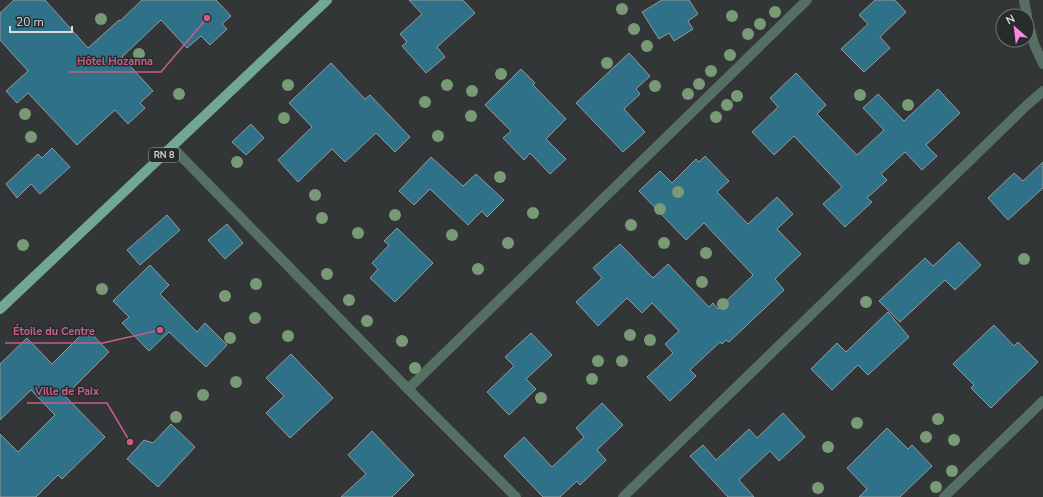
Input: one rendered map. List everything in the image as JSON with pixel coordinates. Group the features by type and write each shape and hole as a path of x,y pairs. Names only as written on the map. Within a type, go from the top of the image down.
{"main road":[{"name":"RN 8","path":"0,309 327,0"}],"street":[{"path":"408,389 807,0"},
{"path":"1035,46 1043,64"},
{"path":"623,497 1043,91"},
{"path":"172,147 408,389 516,497"},
{"path":"944,497 1043,401"}],"building":[{"path":"14,0 45,0 88,48 142,0 216,0 231,16 222,24 227,29 210,45 201,36 187,48 161,20 122,57 153,91 140,103 145,108 128,124 115,110 77,145 28,93 17,103 6,91 28,71 0,40 0,13"},
{"path":"409,0 463,0 475,13 437,47 445,57 426,73 402,46 407,42 400,34 422,14"},
{"path":"662,0 689,0 698,14 688,21 693,29 674,41 669,33 659,39 642,12"},
{"path":"875,0 895,0 906,12 880,37 890,48 864,72 841,49 868,24 859,15"},
{"path":"629,53 650,76 636,89 640,94 624,109 645,132 623,152 576,103"},
{"path":"331,63 365,99 370,95 410,137 395,152 376,133 345,162 332,149 298,182 278,160 312,127 289,103"},
{"path":"521,69 535,83 533,85 566,119 546,139 566,159 550,174 530,153 524,160 503,138 511,131 485,105"},
{"path":"796,73 826,105 817,114 857,155 884,130 863,108 878,94 904,121 938,89 960,113 926,145 937,156 922,170 905,152 881,174 887,180 867,198 872,202 845,227 823,204 842,187 794,136 774,155 752,132 778,107 770,98"},
{"path":"251,124 264,138 246,155 232,142"},
{"path":"52,148 70,167 40,194 31,184 17,198 6,184 38,154 42,158"},
{"path":"705,156 729,181 717,192 748,224 777,197 793,214 777,229 801,254 775,279 784,290 729,342 726,340 722,344 720,342 690,370 696,376 670,401 647,377 673,353 665,344 679,331 652,303 642,313 627,298 598,326 576,302 602,278 593,268 620,244 653,278 668,264 709,307 713,303 718,309 753,275 704,223 686,240 639,191 660,171 672,183 696,159 699,162"},
{"path":"431,157 463,186 476,174 504,200 487,217 482,211 468,225 430,189 414,205 399,191"},
{"path":"1043,162 1043,188 1008,220 988,198 1014,173 1023,181"},
{"path":"167,215 180,230 140,265 127,250"},
{"path":"227,224 243,243 225,259 208,240"},
{"path":"397,228 433,263 395,302 370,278 378,269 372,263 389,245 384,241"},
{"path":"959,242 981,265 955,290 945,280 900,322 879,301 925,258 933,266"},
{"path":"150,265 169,285 160,294 197,332 205,323 227,345 206,367 169,332 149,351 122,323 129,317 113,301"},
{"path":"888,312 909,337 868,375 858,365 832,390 811,369 837,343 846,352"},
{"path":"994,325 1014,346 1018,342 1038,362 991,408 971,388 974,385 953,364"},
{"path":"87,329 109,352 65,396 105,437 62,479 58,475 36,497 0,497 0,434 18,452 55,415 31,390 0,420 0,364 27,338 52,364"},
{"path":"531,333 552,355 526,379 536,389 509,415 487,392 514,366 505,357"},
{"path":"291,354 333,398 290,438 266,413 284,396 266,378"},
{"path":"602,403 623,425 597,450 606,460 580,485 577,481 560,497 543,497 504,456 524,437 552,467 584,437 576,428"},
{"path":"783,413 805,437 779,461 770,451 739,480 754,497 728,497 690,456 703,445 716,460 749,429 757,438"},
{"path":"171,424 195,447 158,487 127,459 144,440 153,443"},
{"path":"887,428 908,449 912,445 932,466 900,497 859,497 867,489 847,468"},
{"path":"372,431 414,475 392,497 341,497 366,474 348,455"}],"place":[{"name":"Hôtel Hozanna","path":"207,18"},
{"name":"Étoile du Centre","path":"160,330"},
{"name":"Ville de Paix","path":"130,442"}]}
